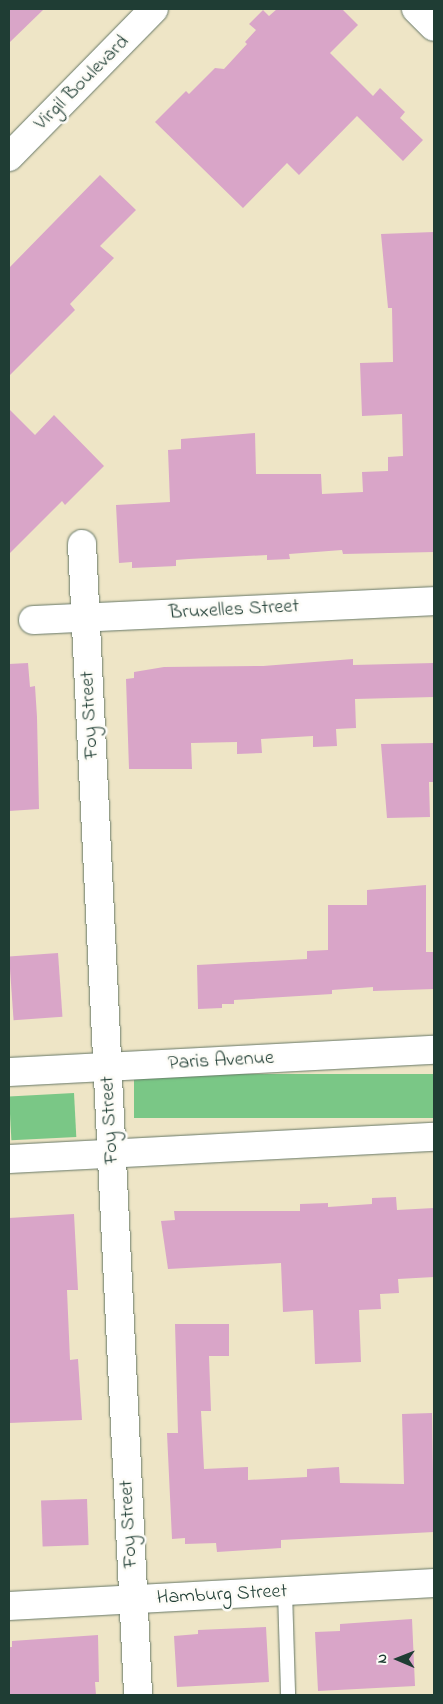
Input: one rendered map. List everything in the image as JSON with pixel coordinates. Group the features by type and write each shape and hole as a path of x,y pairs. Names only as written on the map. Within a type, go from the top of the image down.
{"street":[{"name":"Virgil Boulevard","path":"9,157 154,9"},
{"path":"416,9 434,27"},
{"name":"Foy Street","path":"82,544 138,1695"},
{"name":"Bruxelles Street","path":"33,620 434,601"},
{"name":"Paris Avenue","path":"9,1072 434,1050"},
{"path":"9,1159 434,1137"},
{"name":"Hamburg Street","path":"9,1606 434,1583"}],"lane":[{"path":"285,1592 288,1695"}],"green space":[{"path":"134,1074 434,1074 434,1118 134,1118"},
{"path":"74,1093 76,1137 11,1140 9,1096"}],"building":[{"path":"9,9 44,9 9,43"},
{"path":"277,9 342,9 358,25 330,53 373,96 380,88 405,112 400,118 423,140 403,161 357,116 299,175 287,163 243,208 155,122 186,91 189,94 215,68 224,69 247,44 245,42 256,30 249,24 263,10 269,16"},
{"path":"100,175 136,210 100,246 114,258 70,304 75,310 9,376 9,268"},
{"path":"434,232 434,552 343,554 342,550 289,554 290,559 267,560 267,555 189,559 176,560 176,566 132,568 132,562 119,563 116,505 170,502 168,450 181,449 181,439 255,433 256,474 321,474 322,494 363,492 362,472 388,471 388,457 403,456 402,414 362,416 360,363 393,362 392,308 388,308 381,234"},
{"path":"9,409 35,435 54,415 104,466 65,505 62,501 9,554"},
{"path":"353,659 353,665 434,663 434,697 355,699 356,728 336,729 337,746 313,747 313,736 261,739 262,753 237,754 237,742 191,743 192,769 129,769 126,679 134,678 134,672 164,667 263,666"},
{"path":"28,663 30,687 35,686 39,809 9,811 9,664"},
{"path":"434,743 434,782 429,782 430,817 387,818 381,744"},
{"path":"426,885 426,952 434,952 434,989 373,991 373,987 332,990 332,994 234,1000 234,1004 222,1004 222,1008 198,1009 197,965 307,959 307,951 328,950 328,905 367,905 367,890"},
{"path":"58,953 62,1017 14,1020 9,956"},
{"path":"396,1197 397,1210 434,1208 434,1277 398,1279 399,1293 380,1294 381,1309 359,1310 361,1362 315,1364 313,1310 283,1312 281,1263 168,1269 161,1221 175,1220 174,1211 300,1211 300,1204 328,1203 328,1207 372,1204 372,1198"},
{"path":"74,1214 78,1290 67,1290 70,1360 78,1359 82,1420 9,1423 9,1218"},
{"path":"175,1324 229,1324 229,1356 209,1356 211,1411 201,1411 204,1469 248,1467 248,1480 307,1477 307,1469 339,1467 340,1483 404,1484 402,1414 432,1413 434,1532 281,1540 281,1548 217,1552 216,1543 185,1544 185,1538 172,1539 167,1433 178,1433"},
{"path":"87,1499 89,1545 43,1547 41,1501"},
{"path":"412,1619 415,1686 318,1691 315,1632 340,1631 340,1624"},
{"path":"266,1627 269,1682 177,1687 174,1636 198,1634 198,1630"},
{"path":"98,1635 99,1682 95,1682 96,1695 9,1695 9,1647 12,1647 12,1641"}]}
